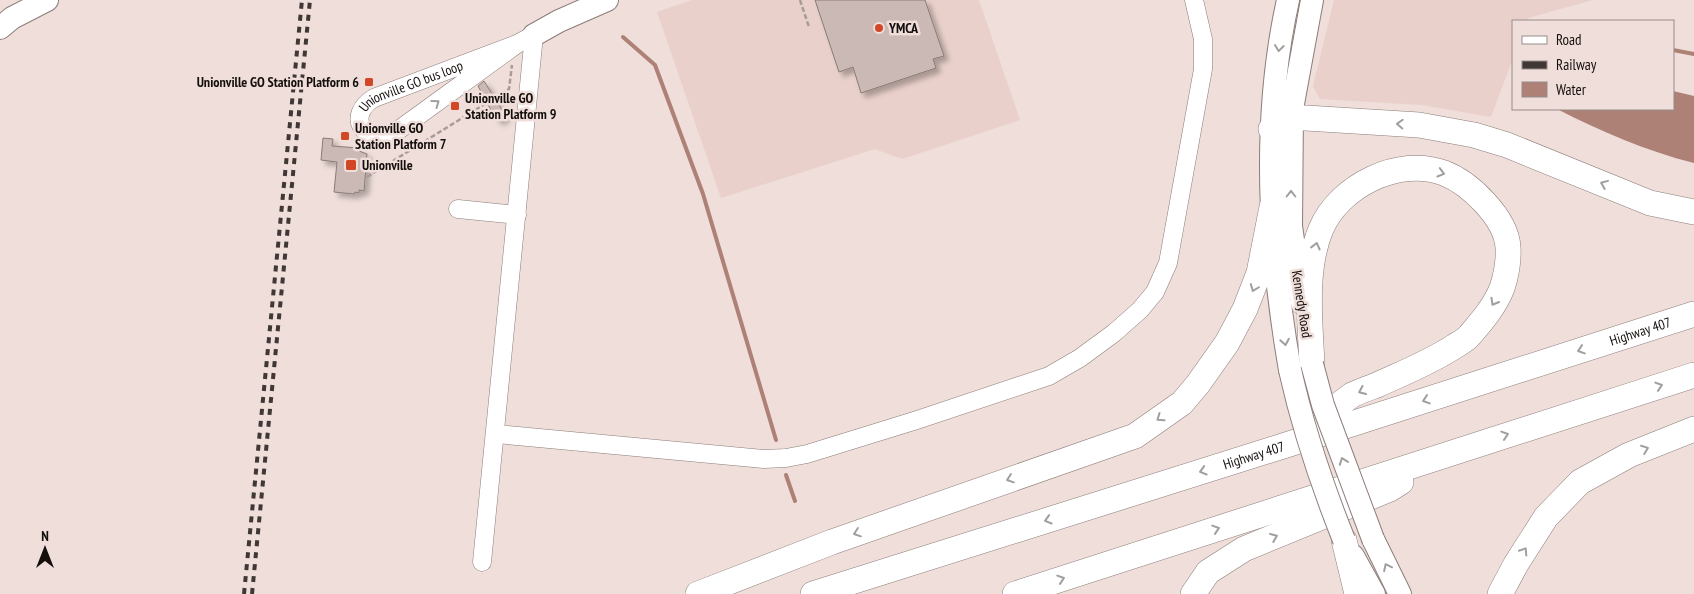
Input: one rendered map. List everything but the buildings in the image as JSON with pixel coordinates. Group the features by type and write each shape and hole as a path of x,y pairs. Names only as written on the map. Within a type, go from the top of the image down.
{"highway":[{"path":"1281,123 1419,125 1474,135 1507,145 1650,203 1694,212"},
{"path":"1283,446 1353,395 1440,356 1468,337 1492,307 1502,288 1507,266 1508,246 1503,229 1492,211 1478,195 1459,180 1442,172 1419,168 1389,171 1362,183 1339,202 1328,215 1314,251 1301,367"},
{"path":"698,594 832,542 1135,436 1182,403 1227,343 1245,309 1259,273 1272,207"},
{"name":"Highway 407","path":"813,594 1694,314"},
{"path":"1015,594 1694,375"},
{"path":"1500,594 1516,564 1546,517 1580,482 1629,454 1694,429"},
{"path":"1194,594 1208,572 1244,549 1390,488 1458,450"},
{"path":"1344,540 1356,594"}],"main road":[{"path":"0,28 12,18 47,0"},
{"path":"525,40 560,21 607,0"},
{"name":"Kennedy Road","path":"1288,0 1281,33 1281,123 1291,226 1303,422 1326,496 1344,540 1374,594"},
{"name":"Kennedy Road","path":"1312,0 1296,82 1281,123 1272,207 1281,315 1301,367 1323,406 1373,539 1400,594"}],"street":[{"path":"496,434 764,459 786,458 829,447 1049,376 1080,358 1114,333 1140,310 1155,292 1168,263 1203,69 1203,38 1194,0"},
{"name":"Unionville GO bus loop","path":"525,40 394,134 375,137 366,133 361,125 362,109 366,103 374,98 525,40"},
{"path":"482,562 529,82 525,40"},
{"path":"458,209 517,215"}],"path":[{"path":"800,0 809,27"},
{"path":"366,177 509,89 525,40"}],"shaded area":[{"path":"692,0 979,0 1020,120 902,159 875,149 721,198 657,12"},
{"path":"1334,0 1593,0 1528,18 1527,20 1512,20 1512,61 1491,117 1422,105 1320,99 1313,86"}],"water":[{"path":"1674,91 1694,96 1694,163 1658,153 1559,110 1674,110"}],"waterway":[{"path":"623,37 655,65 703,194 776,440"},
{"path":"1674,50 1694,54"},
{"path":"786,475 795,501"}],"railway":[{"path":"244,594 302,0"},
{"path":"252,594 310,0"}],"place":[{"name":"YMCA","path":"879,28"},
{"name":"Unionville GO Station Platform 6","path":"369,82"},
{"name":"Unionville GO Station Platform 9","path":"455,106"},
{"name":"Unionville GO Station Platform 7","path":"345,136"},
{"name":"Unionville","path":"351,165"}]}
